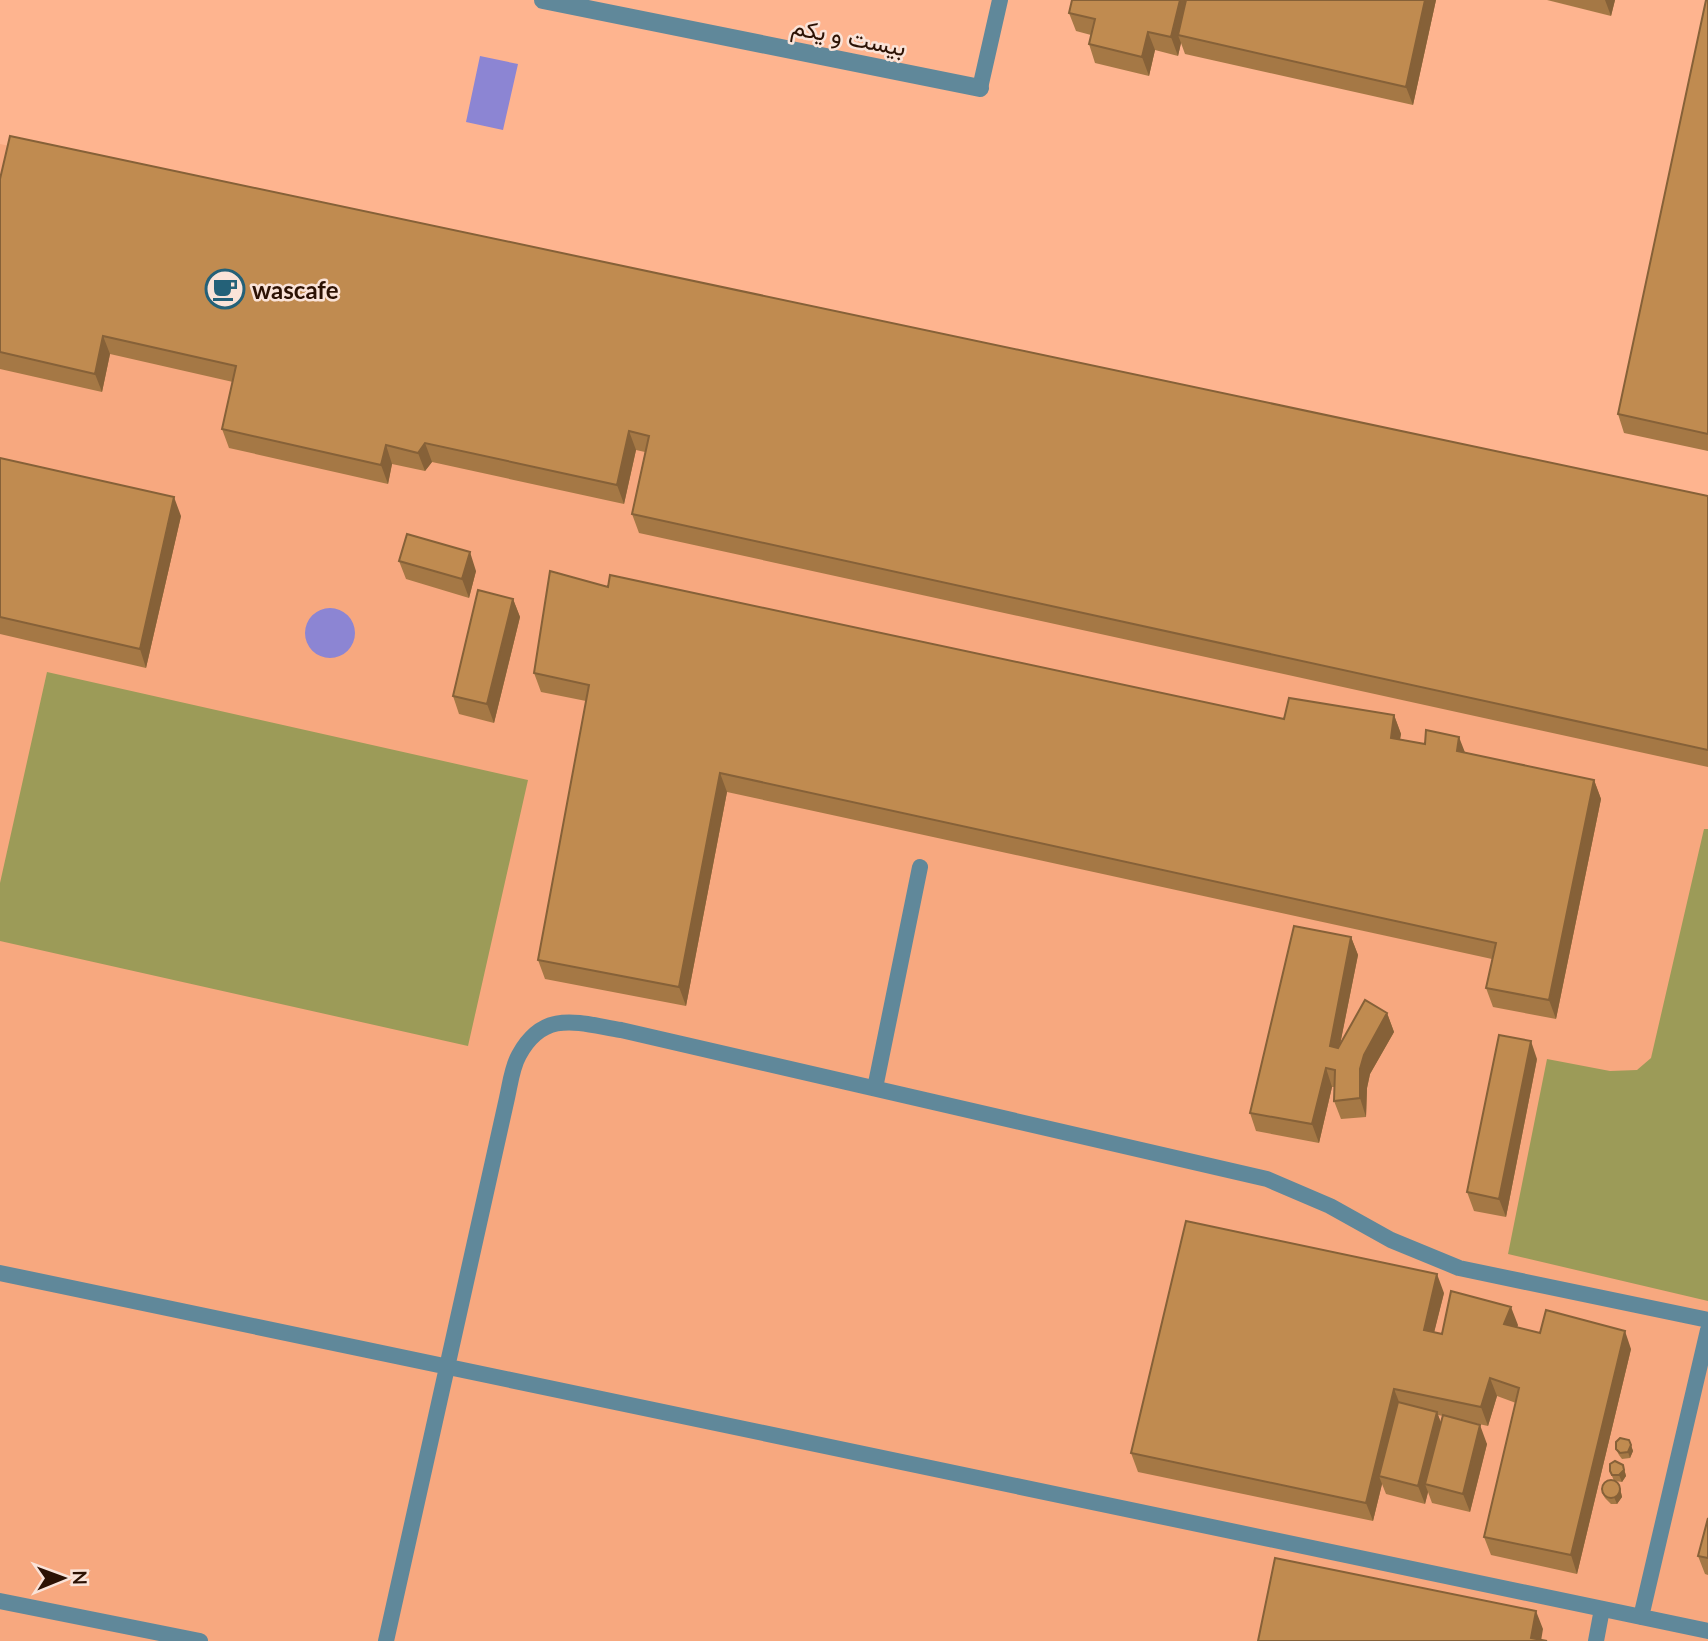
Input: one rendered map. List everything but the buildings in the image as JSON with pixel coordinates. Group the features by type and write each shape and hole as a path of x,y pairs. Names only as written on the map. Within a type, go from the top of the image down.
{"street":[{"name":"بیست و یکم","path":"543,0 981,88"}],"lane":[{"path":"981,88 1000,0"},
{"path":"875,1088 920,867"},
{"path":"386,1641 518,1056 533,1036 550,1023 568,1022 621,1030 1267,1179 1330,1206 1391,1240 1459,1268 1708,1320"},
{"path":"0,1273 1708,1631"},
{"path":"1641,1617 1708,1330"},
{"path":"0,1601 200,1641"},
{"path":"1596,1641 1602,1609"}],"shaded area":[{"path":"480,56 518,64 503,130 466,122"},
{"path":"0,144 1708,505 1708,1641 0,1641"},
{"path":"330,608 348,615 355,633 348,651 330,658 312,651 305,633 312,615"},
{"path":"47,672 528,780 468,1046 0,941 0,883"},
{"path":"1704,829 1708,829 1708,1301 1508,1254 1547,1059 1610,1071 1637,1070 1651,1058"}],"place":[{"name":"wascafe","path":"225,289"}]}
